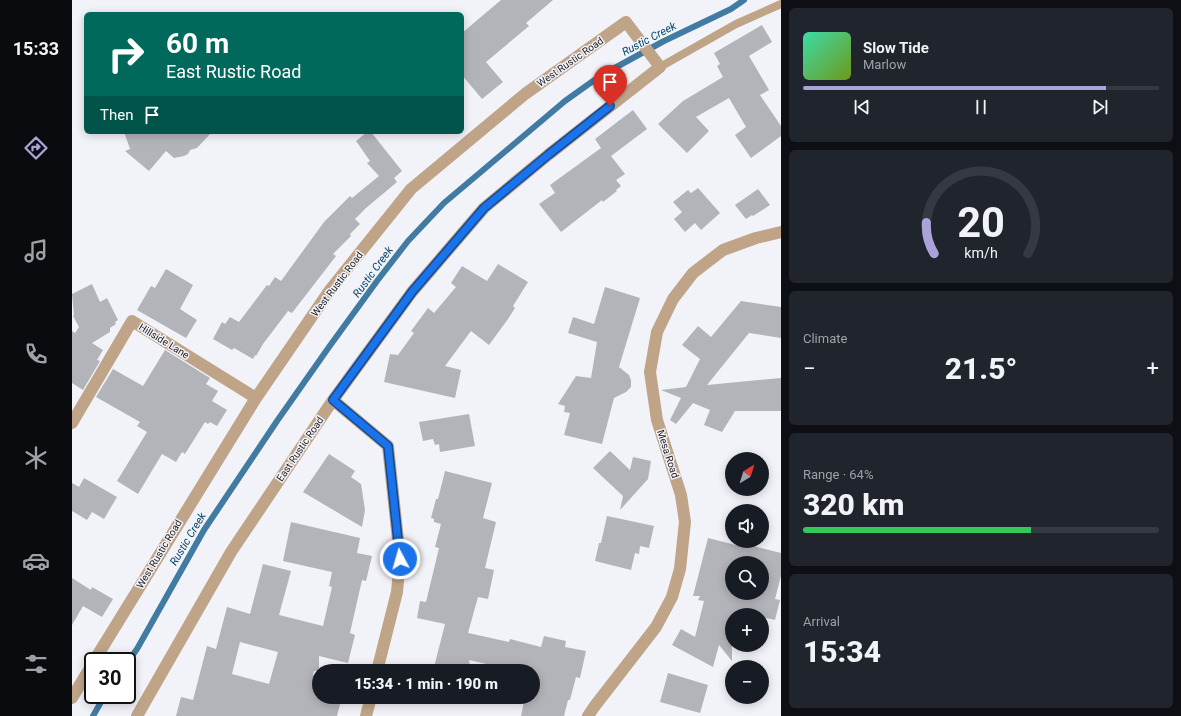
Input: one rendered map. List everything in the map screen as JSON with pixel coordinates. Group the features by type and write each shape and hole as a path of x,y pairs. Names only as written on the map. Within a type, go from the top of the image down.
{"street":[{"name":"West Rustic Road","path":"100,652 256,398 330,290 411,189 525,94 626,22 660,67"},
{"name":"East Rustic Road","path":"137,716 231,552 333,400 412,292 484,208 548,155 660,67"},
{"name":"Mesa Road","path":"588,716 656,627 672,597 680,569 685,522 681,495 657,420 650,372 657,332 673,299 692,273 723,250 756,238 781,232"},
{"name":"Hillside Lane","path":"72,423 132,321 256,398"},
{"path":"333,400 388,446 400,559 397,592 379,664"},
{"name":"West Rustic Road","path":"72,698 84,678"},
{"path":"366,716 369,704"}],"lane":[{"path":"660,67 736,24 781,4"}],"building":[{"path":"501,0 553,0 526,23 529,26 486,62 503,82 482,99 464,77 464,31"},
{"path":"762,25 772,42 749,56 769,90 760,95 781,126 781,136 751,158 735,135 746,127 729,98 696,117 709,131 687,153 658,124 683,101 723,77 717,66 720,64 714,53"},
{"path":"633,110 647,129 611,156 625,174 616,180 621,186 603,202 602,200 561,232 539,204 555,193 550,185 601,148 595,139"},
{"path":"125,134 210,134 197,148 190,150 188,154 184,156 174,158 166,151 149,171 125,151 130,149"},
{"path":"365,134 373,134 402,171 394,178 397,182 355,219 360,224 350,234 351,236 333,254 336,256 292,313 288,311 253,359 234,348 232,350 213,339 222,322 225,324 230,317 239,322 267,285 269,286 275,277 281,281 324,222 350,196 352,198 379,176 367,163 370,161 356,141"},
{"path":"698,188 720,213 701,230 695,223 685,232 674,219 682,212 673,202 688,190 691,193"},
{"path":"758,189 770,205 746,219 735,205"},
{"path":"498,264 528,282 513,306 515,308 489,345 471,331 445,366 461,370 455,398 384,382 390,354 398,355 414,333 411,331 428,308 434,313 456,287 451,283 462,266 487,281"},
{"path":"166,269 193,285 180,309 197,320 186,338 137,310 151,286 155,288"},
{"path":"92,284 100,302 107,298 118,320 115,322 116,324 110,328 110,332 92,343 103,350 97,360 100,361 83,390 72,383 72,331 75,333 79,327 73,316 72,294"},
{"path":"605,287 640,298 619,367 629,375 631,387 626,392 614,398 602,444 564,435 570,413 564,412 565,406 558,404 576,376 591,378 597,342 568,333 573,317 594,324"},
{"path":"741,301 781,307 781,338 749,333 707,385 781,378 781,411 735,411 722,432 704,425 710,410 693,403 676,424 670,420 681,398 661,390 686,387 700,359 682,345 698,326 711,337"},
{"path":"165,350 210,378 206,384 218,391 212,401 227,410 217,426 210,422 208,424 205,422 185,454 182,452 176,462 162,454 138,494 117,481 147,432 137,426 140,422 96,397 113,369 143,386"},
{"path":"469,414 475,446 440,452 439,444 435,445 433,439 423,441 419,422"},
{"path":"610,451 630,470 633,457 651,461 648,479 620,510 623,496 593,468"},
{"path":"329,454 355,471 351,477 361,484 365,510 362,527 303,492"},
{"path":"445,471 492,483 483,518 496,522 485,568 494,570 488,599 478,597 468,633 509,642 510,639 541,647 544,636 566,641 565,647 586,651 580,678 576,677 564,716 521,716 524,704 540,704 540,664 486,664 469,660 470,664 435,664 445,624 417,618 420,601 426,602 439,548 435,547 441,524 434,522 434,519 431,518 436,499 438,499"},
{"path":"84,478 117,497 104,519 92,512 87,520 72,511 72,483 79,487"},
{"path":"607,516 654,526 649,548 640,546 639,554 635,553 631,570 595,561"},
{"path":"291,522 360,538 357,553 372,556 366,581 362,580 350,633 355,635 348,663 319,656 319,664 312,664 312,704 340,704 337,716 176,716 181,697 193,700 207,646 216,649 227,607 250,614 263,564 291,571 279,615 323,626 332,587 329,586 332,572 283,561","holes":["240,642 278,652 269,684 232,674"]},
{"path":"708,538 725,542 725,548 761,548 781,553 781,576 775,599 780,600 775,620 769,619 769,608 725,608 725,652 732,652 732,660 731,660 719,645 713,667 672,645 681,629 695,637 704,601 698,600 700,596 693,596"},
{"path":"72,578 91,590 92,587 113,599 102,617 83,606 72,625"},
{"path":"668,673 708,685 700,713 660,702"}],"waterway":[{"name":"Rustic Creek","path":"135,652 204,530 277,421 329,347 408,241 444,203 565,101 600,76 664,41 731,9 744,0"},
{"name":"Rustic Creek","path":"93,716 100,704"}],"route":[{"path":"400,559 388,446 333,400 412,292 484,208 610,106"}]}
